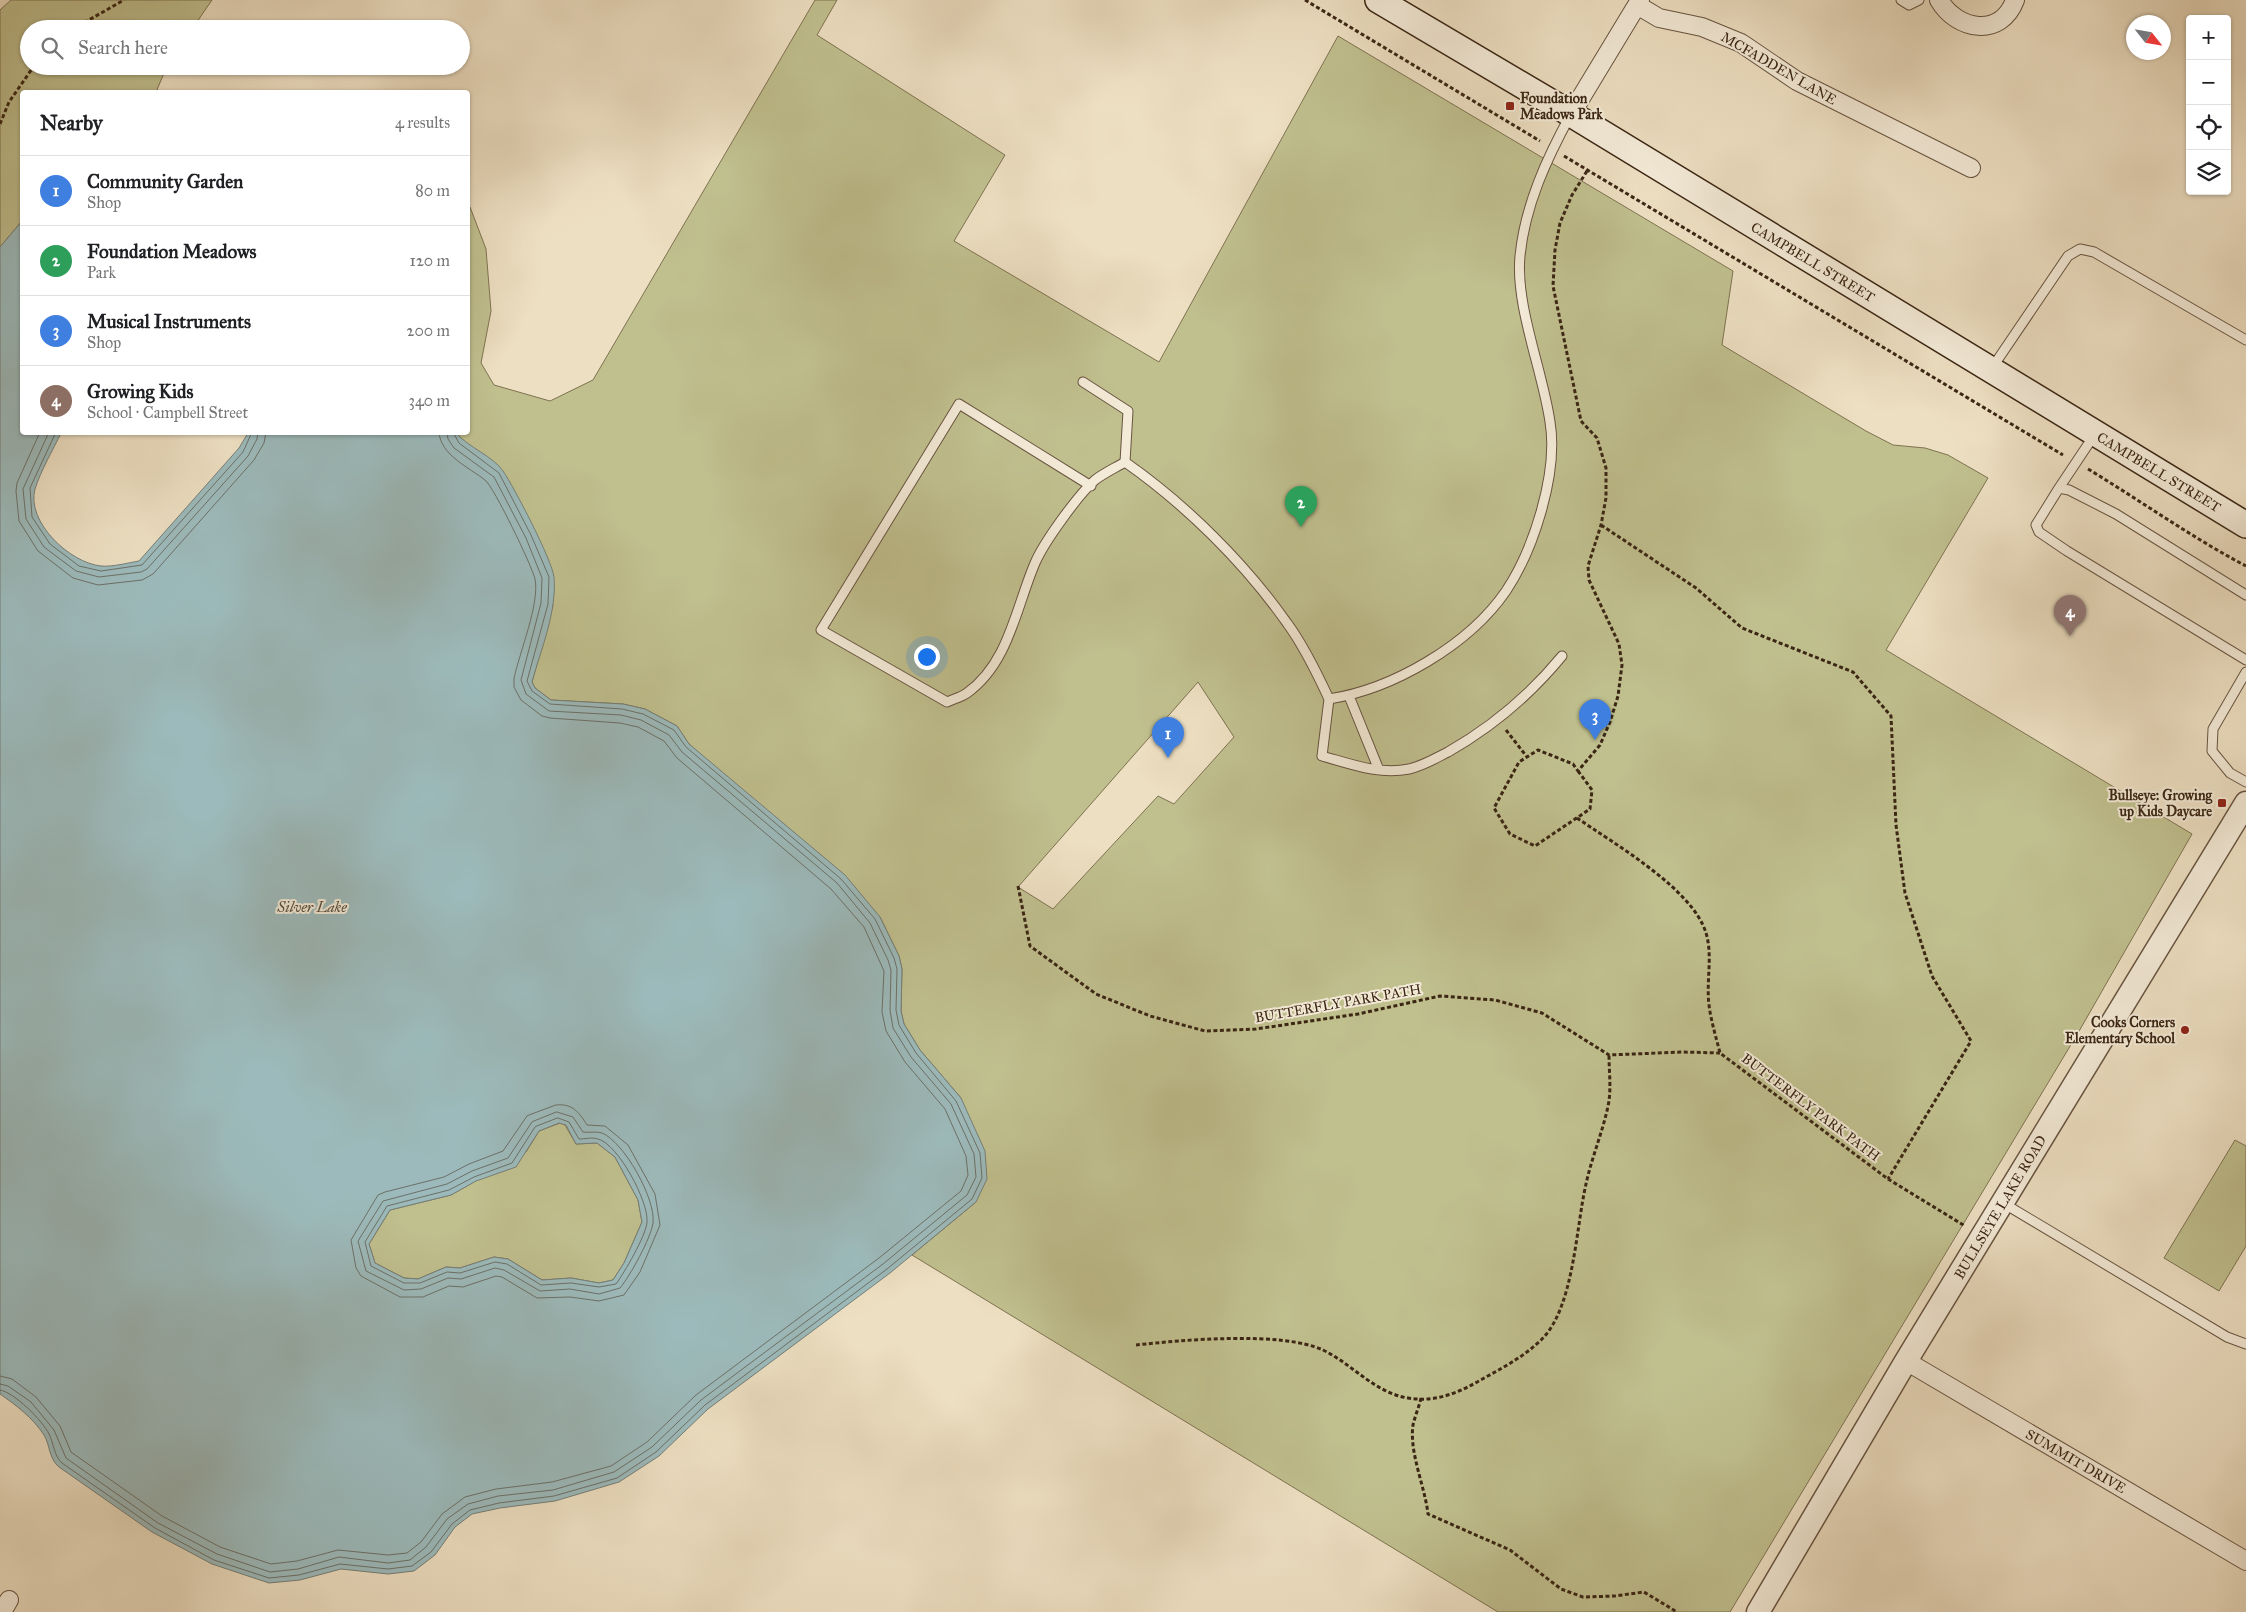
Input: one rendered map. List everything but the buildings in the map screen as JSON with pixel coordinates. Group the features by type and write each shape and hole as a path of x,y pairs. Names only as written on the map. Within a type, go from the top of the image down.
{"main road":[{"name":"CAMPBELL STREET","path":"1378,0 1571,114 2246,524"}],"street":[{"path":"1939,0 1953,18 1973,27 1984,26 2004,17 2012,8 2015,0"},
{"path":"1571,114 1638,2"},
{"name":"MCFADDEN LANE","path":"1638,2 1659,18 1702,27 1735,40 1797,81 1972,168"},
{"name":"BULLSEYE LAKE ROAD","path":"1764,1610 1906,1361 2246,803"},
{"name":"SUMMIT DRIVE","path":"1906,1361 2246,1561"}],"lane":[{"path":"1901,0 1909,5 1919,0"},
{"path":"1329,699 1349,696 1418,667 1450,647 1480,620 1506,592 1524,560 1537,526 1547,491 1551,457 1551,424 1522,296 1519,257 1526,218 1552,149 1571,114"},
{"path":"1990,370 2068,256 2080,249 2094,252 2246,340"},
{"path":"1083,382 1128,410 1125,462"},
{"path":"1091,486 959,404 821,630 947,702 967,693 993,667 1009,634 1036,562 1071,508 1091,486 1096,480 1125,462"},
{"path":"2096,434 2036,525 2038,532 2246,660"},
{"path":"1125,462 1155,483 1227,551 1260,587 1288,624 1311,662 1329,699 1322,756 1371,770 1409,769 1431,761 1469,740 1498,719 1543,679 1562,656"},
{"path":"2059,488 2069,490 2116,514 2246,595"},
{"path":"2246,672 2213,729 2212,751 2230,773 2246,782"},
{"path":"1349,696 1379,770"},
{"path":"2003,1203 2227,1337 2246,1344"}],"path":[{"path":"89,20 124,0"},
{"path":"1305,0 1587,171 2140,500 2191,535 2246,566"},
{"path":"0,124 9,102 28,75"},
{"path":"1578,771 1600,745 1610,722 1618,696 1622,665 1619,644 1589,580 1588,566 1602,525 1606,498 1606,468 1597,438 1581,421 1553,286 1555,250 1560,223 1572,195 1587,171"},
{"name":"BUTTERFLY PARK PATH","path":"1602,525 1696,588 1742,628 1853,672 1891,716 1896,825 1905,893 1932,976 1971,1041 1888,1179"},
{"path":"1498,719 1527,757"},
{"path":"1538,750 1572,764 1578,771 1592,790 1590,809 1535,846 1510,834 1494,808 1519,762 1538,750"},
{"path":"1136,1345 1178,1341 1251,1339 1288,1342 1322,1350 1377,1386 1408,1398 1438,1399 1459,1393 1521,1357 1544,1337 1558,1314 1568,1286 1586,1183 1609,1100 1609,1055 1683,1052 1720,1053 1708,1004 1710,963 1706,933 1696,912 1672,888 1642,863 1577,818"},
{"name":"BUTTERFLY PARK PATH","path":"1018,886 1030,946 1096,994 1150,1016 1205,1031 1256,1029 1358,1014 1440,996 1495,1000 1542,1014 1609,1055"},
{"name":"BUTTERFLY PARK PATH","path":"1720,1053 1888,1179 1982,1236"},
{"path":"1421,1398 1413,1426 1415,1454 1427,1498 1428,1514 1510,1550 1561,1589 1583,1597 1616,1596 1644,1592 1677,1612"}],"shaded area":[{"path":"11,0 212,0 198,20 20,20 20,75 163,75 157,90 20,90 20,223 0,247 0,10"},
{"path":"815,0 837,0 817,35 1005,155 954,241 1159,362 1338,36 1733,271 1722,345 1866,431 1893,445 1925,448 1948,455 1988,478 1886,650 2192,834 2078,1033 1730,1612 1498,1612 912,1255 976,1202 961,1098 920,1050 904,1024 901,1011 902,969 899,956 880,917 689,744 677,726 645,709 623,704 551,700 535,688 532,682 553,605 458,435 470,435 470,207 486,249 491,311 481,363 494,385 550,401 593,380","holes":["1198,682 1234,737 1174,804 1158,796 1053,909 1018,887"]},
{"path":"560,1123 565,1125 576,1144 597,1143 615,1157 638,1200 642,1222 624,1263 613,1280 599,1283 571,1278 542,1280 508,1259 494,1257 460,1268 446,1267 418,1279 404,1278 375,1263 369,1244 390,1210 451,1195 526,1152 539,1131"},
{"path":"2235,1140 2246,1146 2246,1246 2219,1291 2164,1258"}],"water":[{"name":"Silver Lake","path":"20,223 20,435 60,435 35,489 34,502 37,515 53,539 76,557 89,563 101,566 139,561 239,448 247,435 458,435 494,461 503,471 532,524 552,568 554,577 553,604 548,630 532,682 535,688 551,700 623,704 645,709 677,726 689,744 845,875 880,917 899,956 902,969 901,1011 904,1024 920,1050 961,1098 985,1151 987,1179 976,1202 890,1273 708,1409 659,1456 619,1482 555,1501 500,1508 472,1514 455,1527 435,1555 414,1571 388,1574 341,1569 300,1580 269,1583 212,1564 152,1532 59,1467 51,1456 46,1439 40,1429 24,1412 0,1394 0,247","holes":["559,1123 566,1125 576,1144 597,1143 615,1157 638,1200 642,1222 624,1263 613,1280 599,1283 571,1278 542,1280 508,1259 494,1257 460,1268 446,1267 418,1279 404,1278 375,1263 369,1244 390,1210 451,1195 476,1181 516,1167 539,1131"]}],"place":[{"name":"Foundation Meadows Park","path":"1510,106"},
{"name":"Foundation Meadows","path":"1301,527"},
{"name":"Growing Kids","path":"2070,636"},
{"name":"Musical Instruments","path":"1595,740"},
{"name":"Community Garden","path":"1168,758"},
{"name":"Bullseye: Growing up Kids Daycare","path":"2222,803"},
{"name":"Cooks Corners Elementary School","path":"2185,1030"}]}
